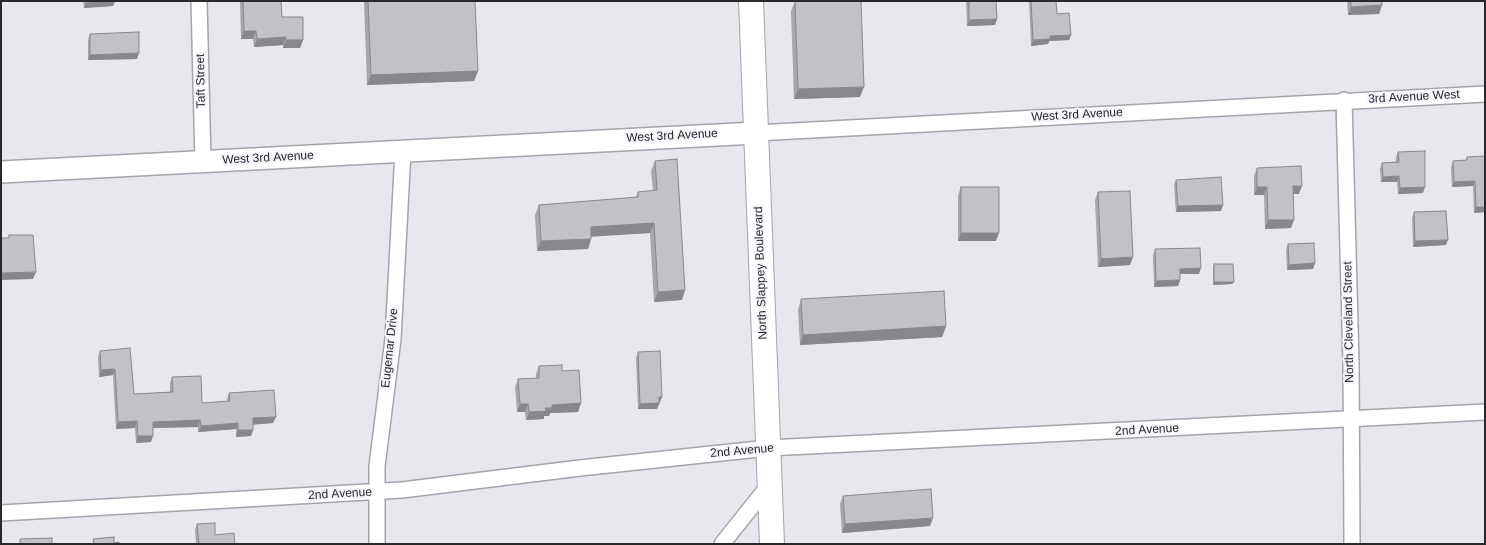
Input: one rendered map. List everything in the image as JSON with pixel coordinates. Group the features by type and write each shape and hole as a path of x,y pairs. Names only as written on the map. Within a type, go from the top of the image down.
{"main road":[{"name":"North Slappey Boulevard","path":"751,1 772,544"}],"street":[{"name":"Taft Street","path":"199,1 203,161"},
{"name":"3rd Avenue West","path":"1344,100 1485,94"},
{"name":"West 3rd Avenue","path":"1,172 1344,100"},
{"name":"North Cleveland Street","path":"1344,100 1352,544"},
{"name":"Eugemar Drive","path":"378,544 377,466 393,339 403,151"},
{"name":"2nd Avenue","path":"1,513 377,492 768,448 1317,422 1351,418 1485,412"},
{"path":"722,544 769,485"}],"building":[{"path":"86,1 105,1 86,3"},
{"path":"243,1 281,1 282,17 303,17 303,40 286,40 286,37 257,39 256,31 244,31"},
{"path":"368,1 475,1 478,71 371,75"},
{"path":"795,1 861,1 864,87 798,89"},
{"path":"969,1 996,1 997,19 969,20"},
{"path":"1031,1 1056,1 1057,14 1069,13 1071,35 1050,36 1050,39 1033,40"},
{"path":"1351,1 1382,1 1382,5 1351,7"},
{"path":"139,32 139,53 90,55 90,34"},
{"path":"1425,151 1425,187 1400,188 1399,176 1383,177 1382,163 1399,162 1398,152"},
{"path":"1485,156 1485,207 1476,207 1475,181 1454,182 1453,161 1467,160 1467,157"},
{"path":"677,159 685,290 658,292 654,223 591,227 591,239 541,241 539,205 638,197 638,192 657,190 655,161"},
{"path":"1301,166 1302,186 1293,186 1294,220 1268,220 1267,187 1257,187 1257,168"},
{"path":"1221,177 1223,205 1178,206 1176,180"},
{"path":"961,187 999,187 999,233 961,233"},
{"path":"1130,191 1133,257 1101,259 1098,192"},
{"path":"1446,211 1448,240 1415,241 1414,212"},
{"path":"9,235 33,235 36,272 1,273 1,238 9,238"},
{"path":"1314,243 1315,263 1289,265 1288,244"},
{"path":"1200,248 1201,268 1180,269 1180,280 1156,281 1155,249"},
{"path":"1214,264 1233,264 1234,282 1214,282"},
{"path":"944,291 946,326 803,335 801,299"},
{"path":"130,348 134,394 173,392 172,377 201,376 202,403 230,401 229,393 274,390 276,417 253,418 253,430 238,430 238,423 201,426 200,420 153,422 153,436 138,436 137,421 118,422 115,369 101,370 100,351"},
{"path":"660,351 662,397 659,397 659,403 640,404 638,352"},
{"path":"562,365 562,371 579,370 581,403 552,405 552,408 545,408 547,411 529,412 528,404 520,404 518,379 539,378 539,366"},
{"path":"931,489 933,518 845,524 843,496"},
{"path":"215,523 215,535 234,533 235,544 199,544 197,524"},
{"path":"114,537 114,543 119,542 119,544 94,544 93,539"},
{"path":"52,538 52,544 20,544 20,539"}]}
